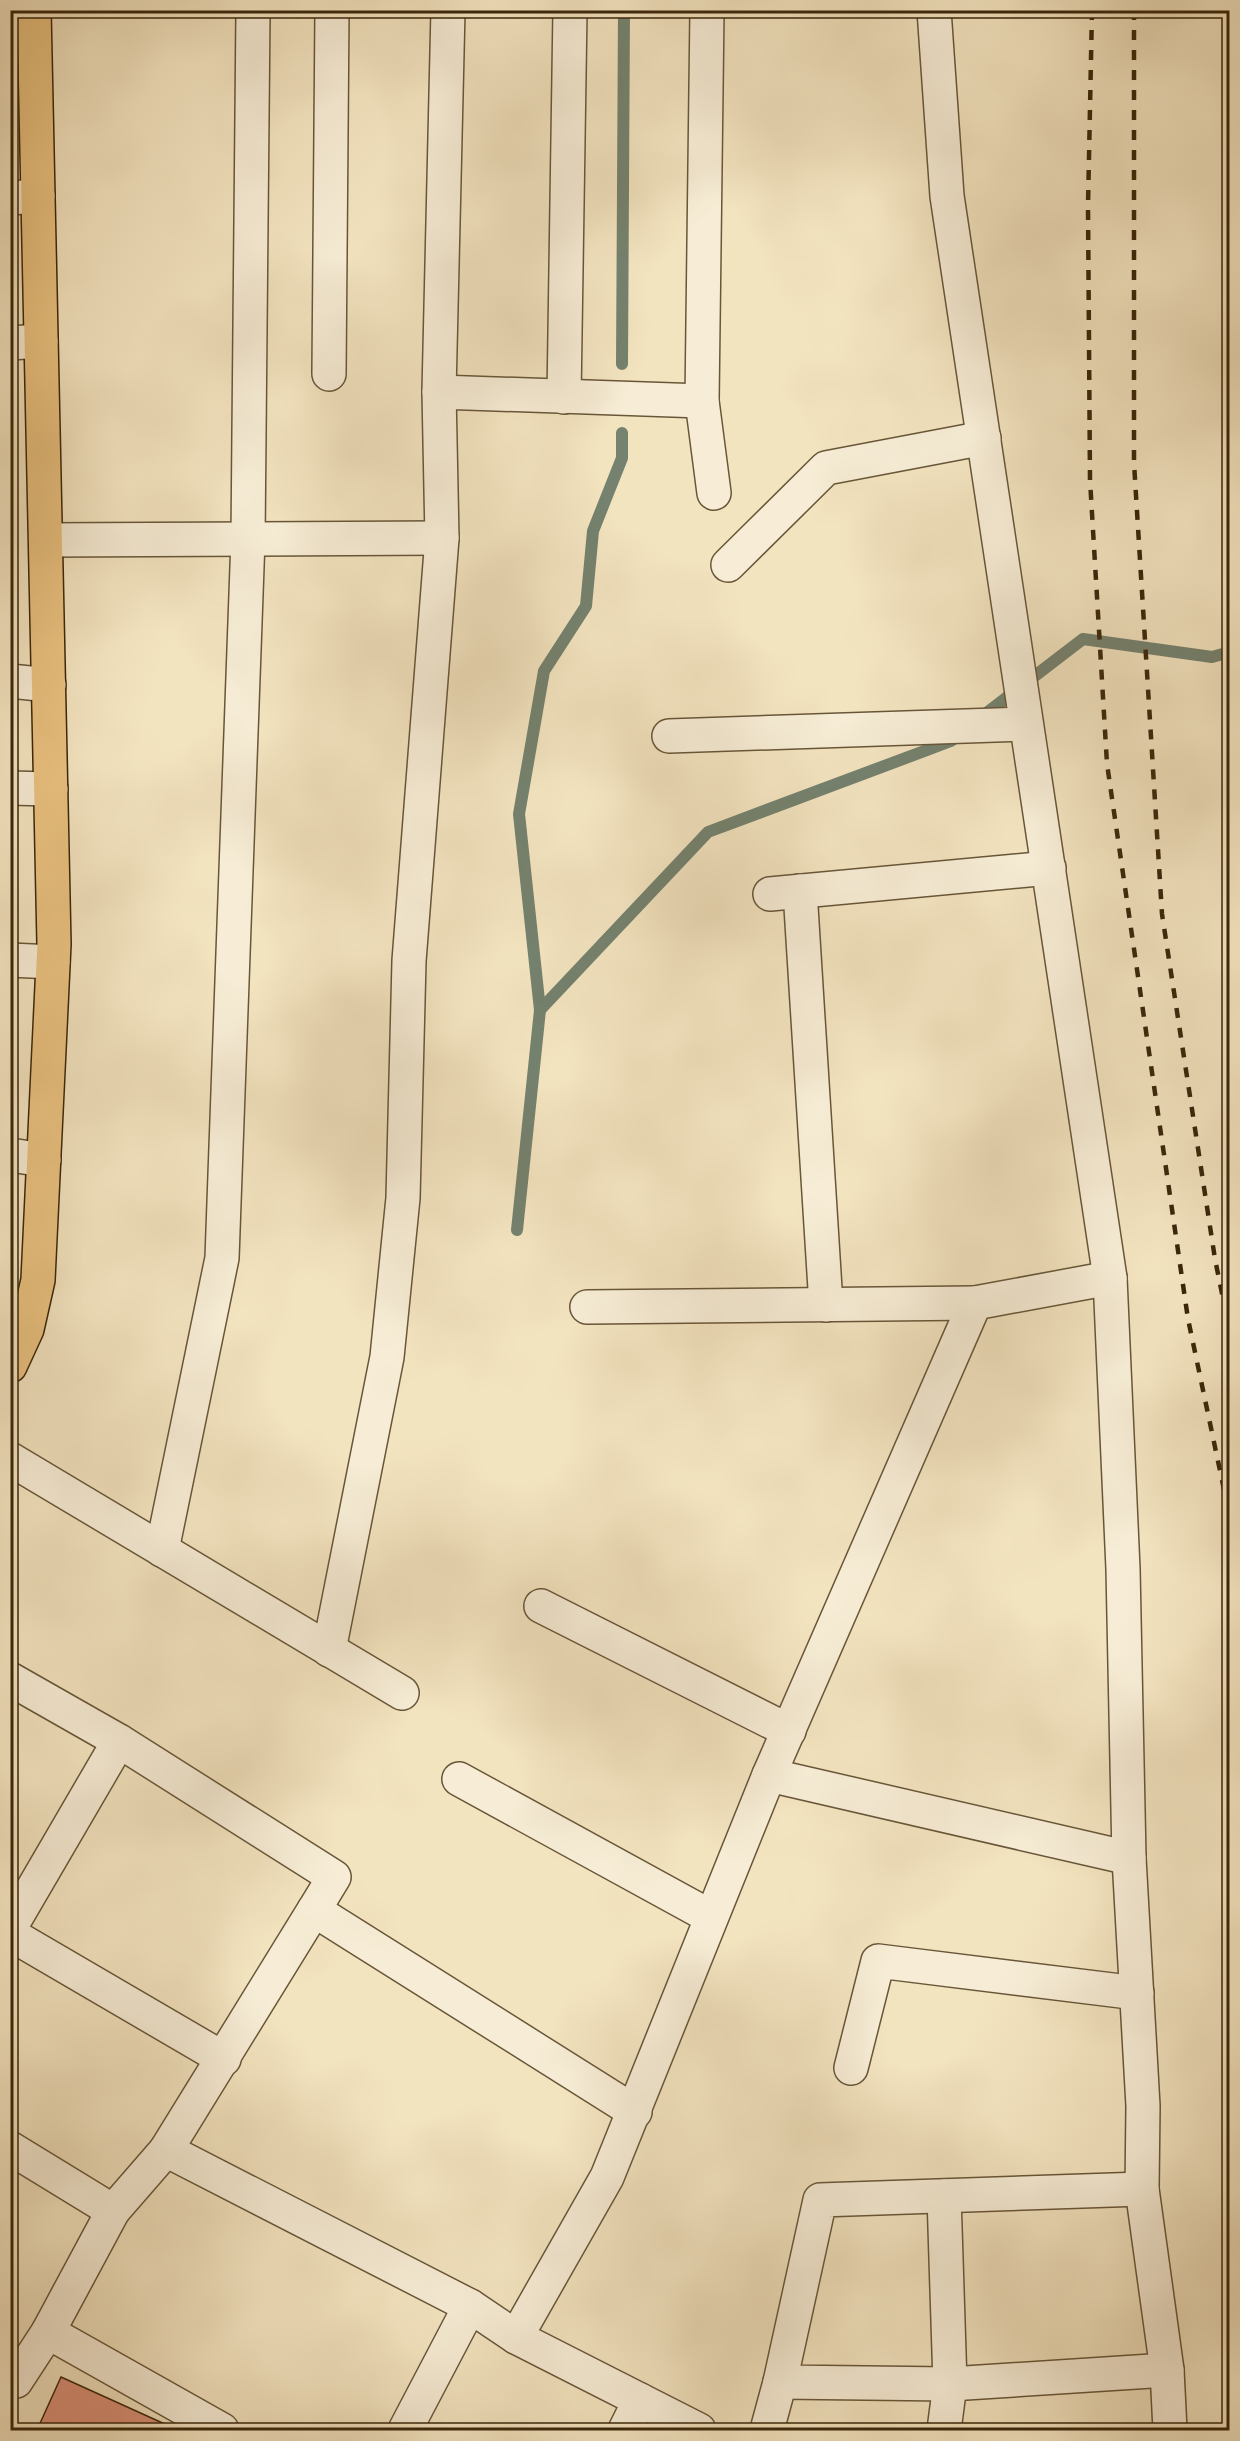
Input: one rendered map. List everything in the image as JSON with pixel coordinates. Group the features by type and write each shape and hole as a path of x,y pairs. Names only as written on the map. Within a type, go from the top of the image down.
{"main road":[{"path":"10,1366 27,1329 38,1280 53,962 46,540 26,342 24,197 34,10"}],"street":[{"path":"162,1550 222,1258 248,539 253,10"},
{"path":"329,374 332,10"},
{"path":"329,1650 388,1345 403,1198 409,961 442,538 439,392 448,10"},
{"path":"564,397 570,10"},
{"path":"706,10 702,401 714,493"},
{"path":"934,10 948,196 1110,1278 1123,1569 1129,1858 1143,2106 1142,2189 1167,2370 1170,2430"},
{"path":"439,392 702,401"},
{"path":"728,565 826,468 984,438"},
{"path":"46,540 442,538"},
{"path":"10,681 49,685"},
{"path":"669,736 1026,724"},
{"path":"10,788 51,789"},
{"path":"826,1305 785,893 1049,868"},
{"path":"10,960 53,962"},
{"path":"10,1155 44,1160"},
{"path":"587,1307 975,1303 1110,1278"},
{"path":"516,2337 608,2177 636,2112 711,1917 769,1775 975,1303"},
{"path":"10,1460 402,1693"},
{"path":"541,1606 789,1731"},
{"path":"10,1678 119,1741 334,1877 166,2150 113,2211 48,2332 16,2381 10,2377"},
{"path":"10,1928 119,1741"},
{"path":"769,1775 1129,1858"},
{"path":"459,1779 711,1917"},
{"path":"314,1910 636,2112"},
{"path":"10,1934 224,2059"},
{"path":"851,2068 878,1961 1137,1993"},
{"path":"10,2148 113,2211"},
{"path":"166,2150 470,2307 516,2337 699,2430"},
{"path":"767,2430 780,2382 820,2200 1142,2189"},
{"path":"944,2196 950,2384 944,2430"},
{"path":"405,2430 470,2307"},
{"path":"48,2332 222,2430"},
{"path":"780,2382 950,2384 1167,2370"},
{"path":"625,2430 640,2400"}],"building":[{"path":"61,2377 178,2430 37,2430"}],"waterway":[{"path":"622,364 624,10"},
{"path":"517,1230 540,1010 519,814 544,671 586,606 593,531 622,458 622,433"},
{"path":"980,718 1083,639 1212,657 1230,652"},
{"path":"540,1010 708,832 951,741 957,736"}],"railway":[{"path":"1092,10 1088,206 1090,480 1107,764 1188,1319 1230,1518"},
{"path":"1134,10 1134,463 1162,914 1215,1259 1230,1333"}]}
